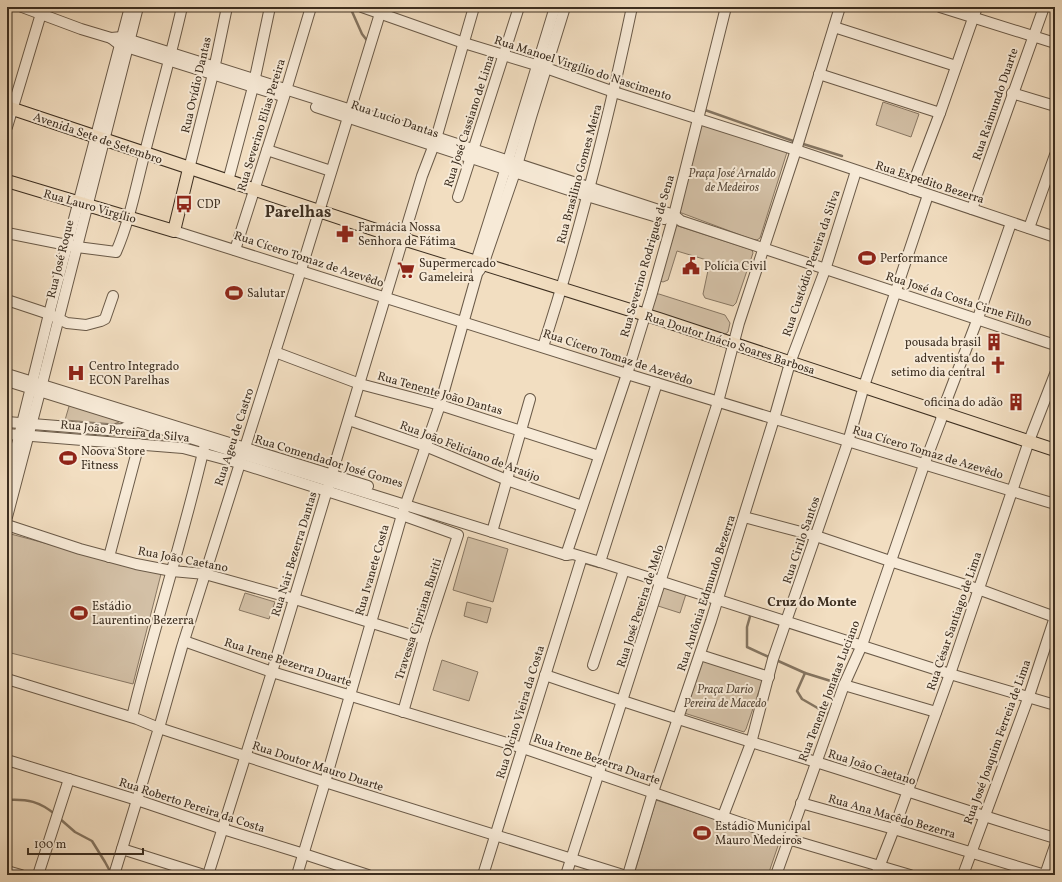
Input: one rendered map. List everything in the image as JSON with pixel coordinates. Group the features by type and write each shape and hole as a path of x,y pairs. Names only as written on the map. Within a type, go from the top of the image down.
{"main road":[{"name":"Avenida Sete de Setembro","path":"10,108 189,169 319,210"},
{"path":"174,231 189,169"},
{"name":"Rua Lauro Virgílio","path":"7,182 174,231"},
{"name":"Rua Doutor Inácio Soares Barbosa","path":"319,210 404,239 479,267 562,288 734,343 790,363 864,386 1055,450"}],"street":[{"name":"Rua Lucio Dantas","path":"22,7 42,10 122,41 764,249"},
{"name":"Rua José Roque","path":"37,387 49,314 72,246 83,205 115,83 122,41 130,7"},
{"name":"Rua José Roque","path":"122,41 138,7"},
{"path":"7,233 72,246 116,252 128,218 144,153 171,57 182,7"},
{"name":"Rua Ovídio Dantas","path":"189,169 214,70 227,7"},
{"path":"228,181 253,83 270,7"},
{"name":"Rua Severino Elias Pereira","path":"235,250 285,93 310,7"},
{"name":"Rua Manoel Virgílio do Nascimento","path":"362,7 381,10 464,43 796,150"},
{"name":"Rua Nair Bezerra Dantas","path":"208,875 295,599 422,176 435,142 474,7"},
{"name":"Rua José Cassiano de Lima","path":"458,197 519,7"},
{"path":"541,67 555,7"},
{"path":"541,67 565,7"},
{"name":"Rua Brasilino Gomes Meira","path":"544,347 562,288 614,92 632,7"},
{"name":"Rua Severino Rodrigues de Sena","path":"572,554 582,506 627,374 644,315 675,219 698,118 726,7"},
{"name":"Rua José Pereira de Melo","path":"566,875 598,773 623,702 718,402 734,343 840,7"},
{"path":"940,7 1055,43"},
{"path":"911,189 977,7"},
{"name":"Rua Raimundo Duarte","path":"972,209 1012,93 1044,7"},
{"path":"7,127 10,108 42,10"},
{"name":"Rua Ageu de Castro","path":"114,875 184,641 381,10"},
{"path":"834,27 956,66"},
{"name":"Rua Ivanete Costa","path":"297,875 402,515 440,405 479,267 512,167 541,67"},
{"path":"819,74 940,112"},
{"path":"1012,93 1055,106"},
{"path":"267,150 331,171"},
{"name":"Rua Expedito Bezerra","path":"796,150 1055,237"},
{"path":"1029,228 1052,171 1055,155"},
{"name":"Rua Custódio Pereira da Silva","path":"790,363 825,270 856,171"},
{"name":"Rua Cirilo Santos","path":"723,816 751,743 773,659 848,442 864,386 928,195"},
{"name":"Rua Tenente Jonatas Luciano","path":"776,875 815,762 844,685 862,645 941,420 942,412 978,318 1011,223"},
{"name":"Rua Cícero Tomaz de Azevêdo","path":"174,231 627,374 1055,504"},
{"name":"Rua José Roque","path":"7,517 27,423 59,319 72,246"},
{"name":"Rua José da Costa Cirne Filho","path":"764,249 825,270 978,318 1055,345"},
{"path":"7,300 49,314 67,323 86,325 101,321 107,315 113,296"},
{"name":"Rua Tenente João Dantas","path":"275,352 360,384 440,405 599,456"},
{"name":"Rua Antônia Edmundo Bezerra","path":"628,875 653,792 679,719 744,517 790,363"},
{"name":"Rua Comendador José Gomes","path":"7,374 37,387"},
{"name":"Rua César Santiago de Lima","path":"877,870 908,792 950,674 1029,441 1055,374"},
{"name":"Rua Comendador José Gomes","path":"7,381 37,387 141,419 205,444 242,456 329,483 406,502 718,599 950,674 1029,696 1055,705"},
{"path":"600,562 657,383"},
{"path":"492,529 530,399"},
{"name":"Rua João Pereira da Silva","path":"7,422 108,430 123,429 141,419"},
{"name":"Rua João Feliciano de Araújo","path":"349,420 425,446 507,480 582,506"},
{"name":"Rua João Pereira da Silva","path":"7,434 183,448 205,444"},
{"name":"Rua José Roque","path":"7,485 24,435"},
{"path":"109,557 139,444"},
{"path":"132,718 205,444"},
{"path":"329,483 402,515"},
{"name":"Travessa Cipriana Buriti","path":"402,515 458,535 402,712"},
{"path":"744,517 816,536 890,562 978,589 1055,617"},
{"name":"Rua João Caetano","path":"7,525 109,557 148,567 205,574 295,599 370,624 424,639"},
{"name":"Rua Olcino Vieira da Costa","path":"483,875 545,675 572,554"},
{"path":"593,666 624,570"},
{"name":"Rua José Joaquim Ferreia de Lima","path":"963,875 1029,696 1055,617"},
{"name":"Rua Irene Bezerra Duarte","path":"184,641 349,697 523,748 877,870 910,875"},
{"path":"700,655 769,677"},
{"name":"Rua João Caetano","path":"545,675 751,743 1055,838"},
{"name":"Rua Doutor Mauro Duarte","path":"7,679 132,718 325,782 623,875"},
{"path":"844,685 936,712"},
{"name":"Rua Roberto Pereira da Costa","path":"7,760 137,800 368,875"},
{"path":"38,875 69,779"},
{"name":"Rua Ana Macêdo Bezerra","path":"801,803 894,829 1045,875"},
{"path":"1045,875 1055,846"},
{"path":"122,849 204,875"},
{"path":"7,870 21,875"}],"green space":[{"path":"883,102 919,114 911,137 876,125"},
{"name":"Praça José Arnaldo de Medeiros","path":"701,122 787,152 760,238 757,240 679,212"},
{"path":"675,225 752,250 753,253 736,303 733,306 705,298 703,294 710,261 677,251 668,280 663,282 657,280"},
{"path":"656,294 725,315 730,323 728,332 724,335 649,311"},
{"path":"70,403 120,417 119,422 114,424 65,420"},
{"name":"Estádio Laurentino Bezerra","path":"7,533 161,574 133,684 7,652"},
{"path":"468,537 508,549 493,602 453,590"},
{"path":"662,586 686,594 680,613 655,605"},
{"path":"245,593 275,602 269,619 239,610"},
{"path":"467,602 491,608 487,623 464,616"},
{"name":"Praça Dario Pereira de Macedo","path":"702,659 763,679 744,732 684,713"},
{"path":"442,660 478,672 469,701 433,690"},
{"name":"Estádio Municipal Mauro Medeiros","path":"656,800 780,840 768,875 649,875 635,871"}],"waterway":[{"path":"350,7 362,34 369,43"},
{"path":"705,110 796,142"},
{"path":"800,143 842,156"},
{"path":"117,434 185,442"},
{"path":"582,562 599,567"},
{"path":"751,613 747,627 747,647 771,658"},
{"path":"776,660 805,673 797,691 802,699 828,714"},
{"path":"805,673 834,682"},
{"path":"7,800 33,802 50,810 56,815"},
{"path":"59,818 75,832 92,841 111,873"}],"place":[{"name":"CDP","path":"184,204"},
{"name":"Farmácia Nossa Senhora de Fátima","path":"345,234"},
{"name":"Performance","path":"867,258"},
{"name":"Polícia Civil","path":"691,266"},
{"name":"Supermercado Gameleira","path":"406,270"},
{"name":"Salutar","path":"234,293"},
{"name":"pousada brasil","path":"994,342"},
{"name":"adventista do setimo dia central","path":"998,365"},
{"name":"Centro Integrado ECON Parelhas","path":"76,373"},
{"name":"oficina do adão","path":"1016,402"},
{"name":"Noova Store Fitness","path":"68,458"},
{"name":"Estádio Laurentino Bezerra","path":"79,613"},
{"name":"Estádio Municipal Mauro Medeiros","path":"702,833"}],"district":[{"name":"Parelhas","path":"298,211"},
{"name":"Cruz do Monte","path":"812,601"}]}
